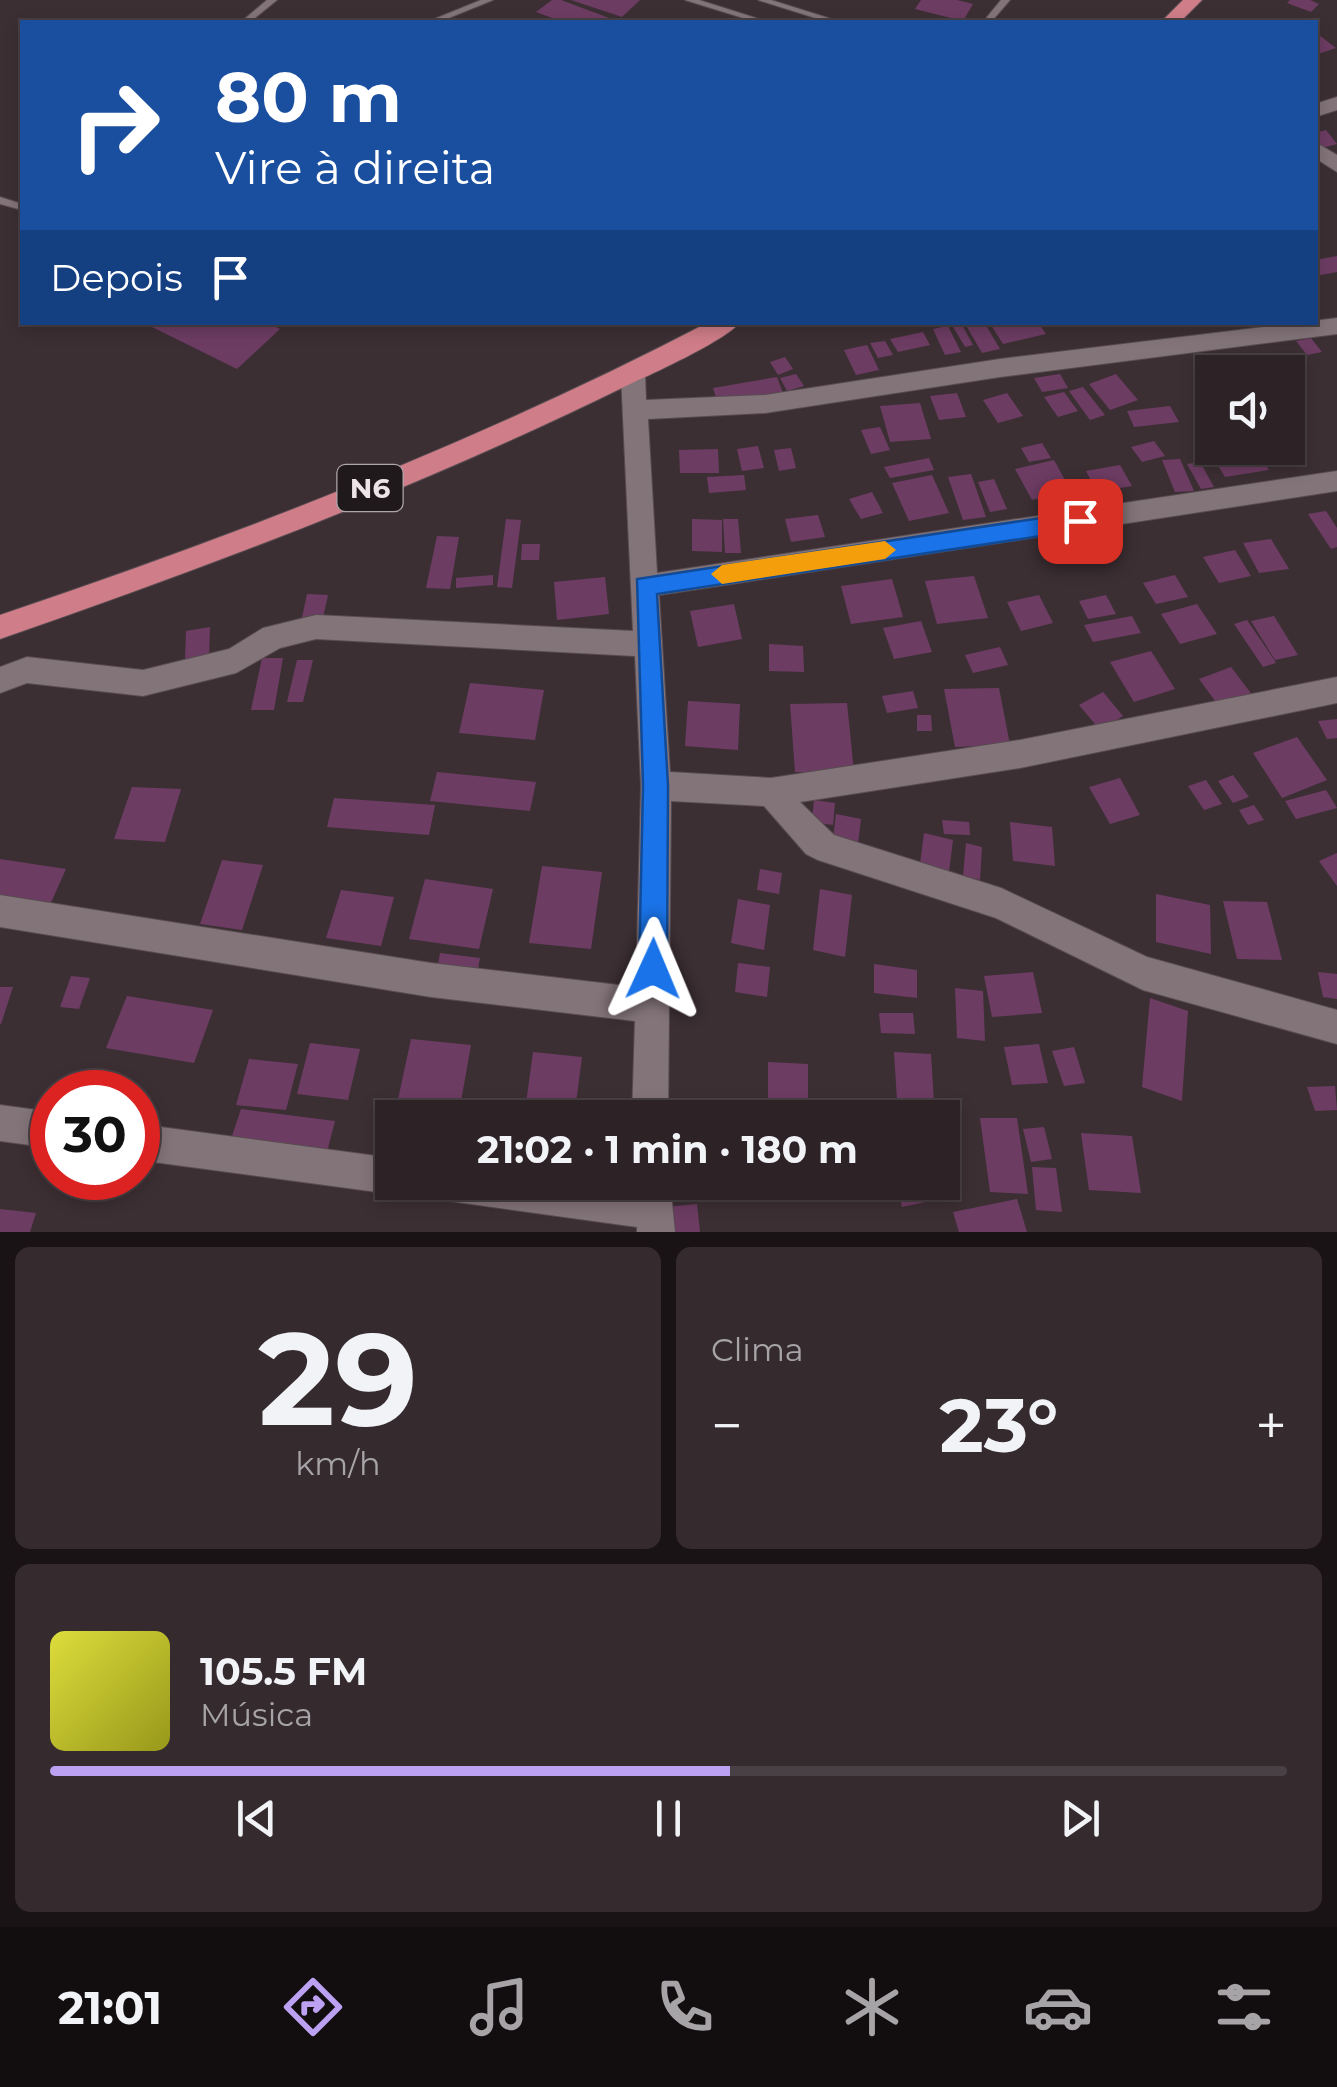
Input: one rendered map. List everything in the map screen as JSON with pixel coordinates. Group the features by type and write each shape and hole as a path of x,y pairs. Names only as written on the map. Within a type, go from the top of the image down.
{"highway":[{"path":"1172,20 1193,0"},
{"name":"N6","path":"0,627 224,548 504,434 633,375 724,325"}],"street":[{"path":"635,410 765,404 1000,368 1337,326"},
{"path":"633,375 656,786 650,1100"},
{"path":"645,586 1337,482"},
{"path":"0,680 27,670 143,683 236,660 274,637 316,627 648,644"},
{"path":"656,786 771,792 1020,754 1337,690"},
{"path":"771,792 817,843 829,850 1001,904 1143,973 1337,1027"},
{"path":"0,911 431,980 652,1006"},
{"path":"0,1123 30,1127"},
{"path":"160,1145 375,1174"},
{"path":"589,1200 654,1208"}],"lane":[{"path":"248,20 273,0"},
{"path":"437,20 489,0"},
{"path":"689,0 757,20"},
{"path":"762,0 829,20"},
{"path":"989,20 1006,0"}],"building":[{"path":"552,0 561,0 615,20 558,20 536,12"},
{"path":"571,0 640,0 622,17"},
{"path":"921,0 973,4 964,20 915,9"},
{"path":"1290,0 1319,4 1311,12 1287,3"},
{"path":"1318,34 1336,48 1318,54"},
{"path":"1326,130 1337,144 1322,148 1318,145 1318,132"},
{"path":"1337,256 1337,272 1318,275 1318,259"},
{"path":"148,325 272,325 280,329 237,369"},
{"path":"952,325 962,325 973,345 965,347"},
{"path":"966,325 986,325 1000,349 982,353"},
{"path":"991,325 1040,325 1046,334 1003,344"},
{"path":"948,326 961,352 945,355 933,329"},
{"path":"923,332 930,345 898,352 890,339"},
{"path":"1311,338 1322,352 1307,355 1296,341"},
{"path":"885,341 893,355 878,358 870,343"},
{"path":"867,345 879,370 856,375 844,350"},
{"path":"785,357 793,369 778,375 770,362"},
{"path":"796,374 804,386 787,391 780,378"},
{"path":"1060,374 1068,388 1042,392 1034,378"},
{"path":"1116,374 1138,400 1110,410 1089,384"},
{"path":"777,377 783,393 718,404 713,388"},
{"path":"1083,387 1105,415 1090,420 1069,391"},
{"path":"1064,392 1078,411 1058,417 1044,397"},
{"path":"957,393 966,417 939,420 930,396"},
{"path":"1007,393 1023,416 998,423 983,400"},
{"path":"920,403 931,439 890,442 880,406"},
{"path":"1170,406 1179,422 1134,427 1127,411"},
{"path":"880,427 890,450 871,454 861,430"},
{"path":"1154,441 1165,456 1142,462 1131,447"},
{"path":"1042,443 1051,458 1029,462 1021,448"},
{"path":"758,446 764,468 742,471 737,449"},
{"path":"791,448 796,468 779,471 774,450"},
{"path":"718,449 719,473 680,473 679,450"},
{"path":"929,458 934,470 890,478 884,467"},
{"path":"1180,459 1194,491 1175,492 1162,460"},
{"path":"1054,460 1071,491 1032,500 1015,469"},
{"path":"1187,464 1202,465 1214,487 1201,489"},
{"path":"1120,465 1132,486 1097,492 1086,471"},
{"path":"1218,465 1266,465 1269,470 1225,477"},
{"path":"971,474 986,517 963,520 948,477"},
{"path":"744,475 746,490 709,493 707,477"},
{"path":"932,475 949,513 909,521 892,483"},
{"path":"994,479 1007,509 990,512 978,482"},
{"path":"872,492 883,513 861,519 849,499"},
{"path":"1326,511 1337,528 1337,547 1331,549 1308,514"},
{"path":"818,515 825,537 791,542 785,519"},
{"path":"506,519 521,520 512,588 497,587"},
{"path":"692,519 722,520 722,552 692,551"},
{"path":"723,519 738,519 741,553 725,553"},
{"path":"437,536 459,537 450,589 426,588"},
{"path":"1271,539 1289,569 1259,573 1243,543"},
{"path":"522,544 540,544 539,560 521,560"},
{"path":"1235,550 1251,576 1219,583 1203,557"},
{"path":"493,575 493,585 456,588 456,578"},
{"path":"1175,575 1188,597 1156,604 1143,583"},
{"path":"974,576 988,618 937,624 925,581"},
{"path":"605,577 609,614 557,620 554,582"},
{"path":"892,579 903,617 851,624 841,586"},
{"path":"307,594 328,595 322,622 301,622"},
{"path":"1039,595 1053,623 1021,631 1007,602"},
{"path":"1106,595 1116,614 1088,619 1079,601"},
{"path":"734,604 742,639 698,647 690,611"},
{"path":"1197,604 1217,634 1180,644 1161,614"},
{"path":"1132,616 1141,633 1093,642 1084,625"},
{"path":"1274,616 1298,655 1275,660 1251,621"},
{"path":"1247,620 1276,663 1263,667 1234,624"},
{"path":"921,621 932,652 894,659 883,628"},
{"path":"210,627 209,657 185,661 186,631"},
{"path":"769,644 803,646 804,672 769,671"},
{"path":"1000,647 1008,665 973,673 965,655"},
{"path":"1151,651 1175,689 1134,702 1110,662"},
{"path":"262,658 283,658 274,710 251,710"},
{"path":"297,660 313,660 303,702 287,702"},
{"path":"1231,667 1253,696 1221,709 1199,679"},
{"path":"470,683 544,690 535,740 459,733"},
{"path":"999,688 1010,745 955,747 944,689"},
{"path":"913,691 918,708 887,713 882,696"},
{"path":"1103,692 1123,716 1100,730 1079,705"},
{"path":"688,701 740,704 738,750 685,746"},
{"path":"847,703 854,772 795,772 790,704"},
{"path":"917,715 931,715 932,731 917,731"},
{"path":"1337,719 1337,738 1327,739 1318,721"},
{"path":"1297,737 1327,780 1282,798 1253,753"},
{"path":"437,772 536,782 530,811 430,801"},
{"path":"1233,775 1249,797 1233,803 1218,781"},
{"path":"1120,778 1140,815 1110,824 1089,787"},
{"path":"1206,780 1222,804 1204,810 1188,786"},
{"path":"132,787 181,789 165,842 114,839"},
{"path":"1326,790 1337,808 1296,819 1285,801"},
{"path":"334,798 435,805 429,835 327,827"},
{"path":"814,800 835,803 833,825 812,822"},
{"path":"1254,805 1264,820 1248,825 1239,810"},
{"path":"836,814 861,819 857,852 832,847"},
{"path":"942,820 969,822 970,835 944,834"},
{"path":"1010,822 1052,827 1055,866 1013,861"},
{"path":"924,833 953,840 949,872 920,864"},
{"path":"966,843 982,847 980,880 963,876"},
{"path":"1337,853 1337,886 1319,861"},
{"path":"0,859 66,869 49,907 0,900"},
{"path":"222,860 263,865 242,930 200,924"},
{"path":"542,866 602,872 591,949 529,943"},
{"path":"760,869 782,873 779,894 757,890"},
{"path":"425,879 493,889 479,949 409,939"},
{"path":"820,889 852,895 845,957 813,950"},
{"path":"341,890 394,897 381,946 326,938"},
{"path":"1156,894 1210,905 1211,954 1156,942"},
{"path":"738,899 770,905 764,950 731,943"},
{"path":"1223,901 1267,902 1282,960 1237,959"},
{"path":"440,953 480,958 476,979 436,975"},
{"path":"738,963 770,967 767,997 735,992"},
{"path":"874,964 917,970 917,998 874,993"},
{"path":"1033,972 1042,1013 992,1017 984,976"},
{"path":"1318,972 1337,974 1337,999 1323,997"},
{"path":"71,976 90,978 79,1009 60,1007"},
{"path":"0,987 13,987 1,1024 0,1024"},
{"path":"955,988 983,991 985,1041 957,1038"},
{"path":"127,996 213,1010 194,1063 106,1048"},
{"path":"1150,998 1188,1011 1182,1101 1142,1087"},
{"path":"879,1013 913,1013 915,1034 881,1033"},
{"path":"411,1039 471,1045 461,1100 398,1100"},
{"path":"310,1043 360,1049 348,1100 297,1094"},
{"path":"1039,1044 1048,1083 1012,1085 1004,1047"},
{"path":"1074,1047 1085,1083 1064,1086 1052,1051"},
{"path":"533,1052 582,1057 576,1100 526,1100"},
{"path":"894,1052 931,1054 934,1100 897,1100"},
{"path":"249,1059 298,1064 286,1110 236,1105"},
{"path":"768,1062 808,1064 808,1100 768,1100"},
{"path":"1335,1086 1337,1110 1315,1111 1307,1087"},
{"path":"241,1109 335,1121 327,1152 231,1139"},
{"path":"980,1118 1017,1118 1028,1194 990,1192"},
{"path":"1044,1127 1052,1159 1031,1162 1023,1129"},
{"path":"1081,1133 1132,1136 1141,1193 1089,1190"},
{"path":"1032,1167 1056,1168 1062,1212 1036,1210"},
{"path":"1017,1199 1027,1232 959,1232 953,1212"},
{"path":"900,1200 935,1200 902,1207"},
{"path":"697,1204 700,1232 668,1232 665,1207"},
{"path":"0,1209 36,1213 30,1232 0,1232"}],"slow traffic":[{"path":"722,574 885,550"}],"route":[{"path":"653,969 656,786 645,586 1080,521"}]}
